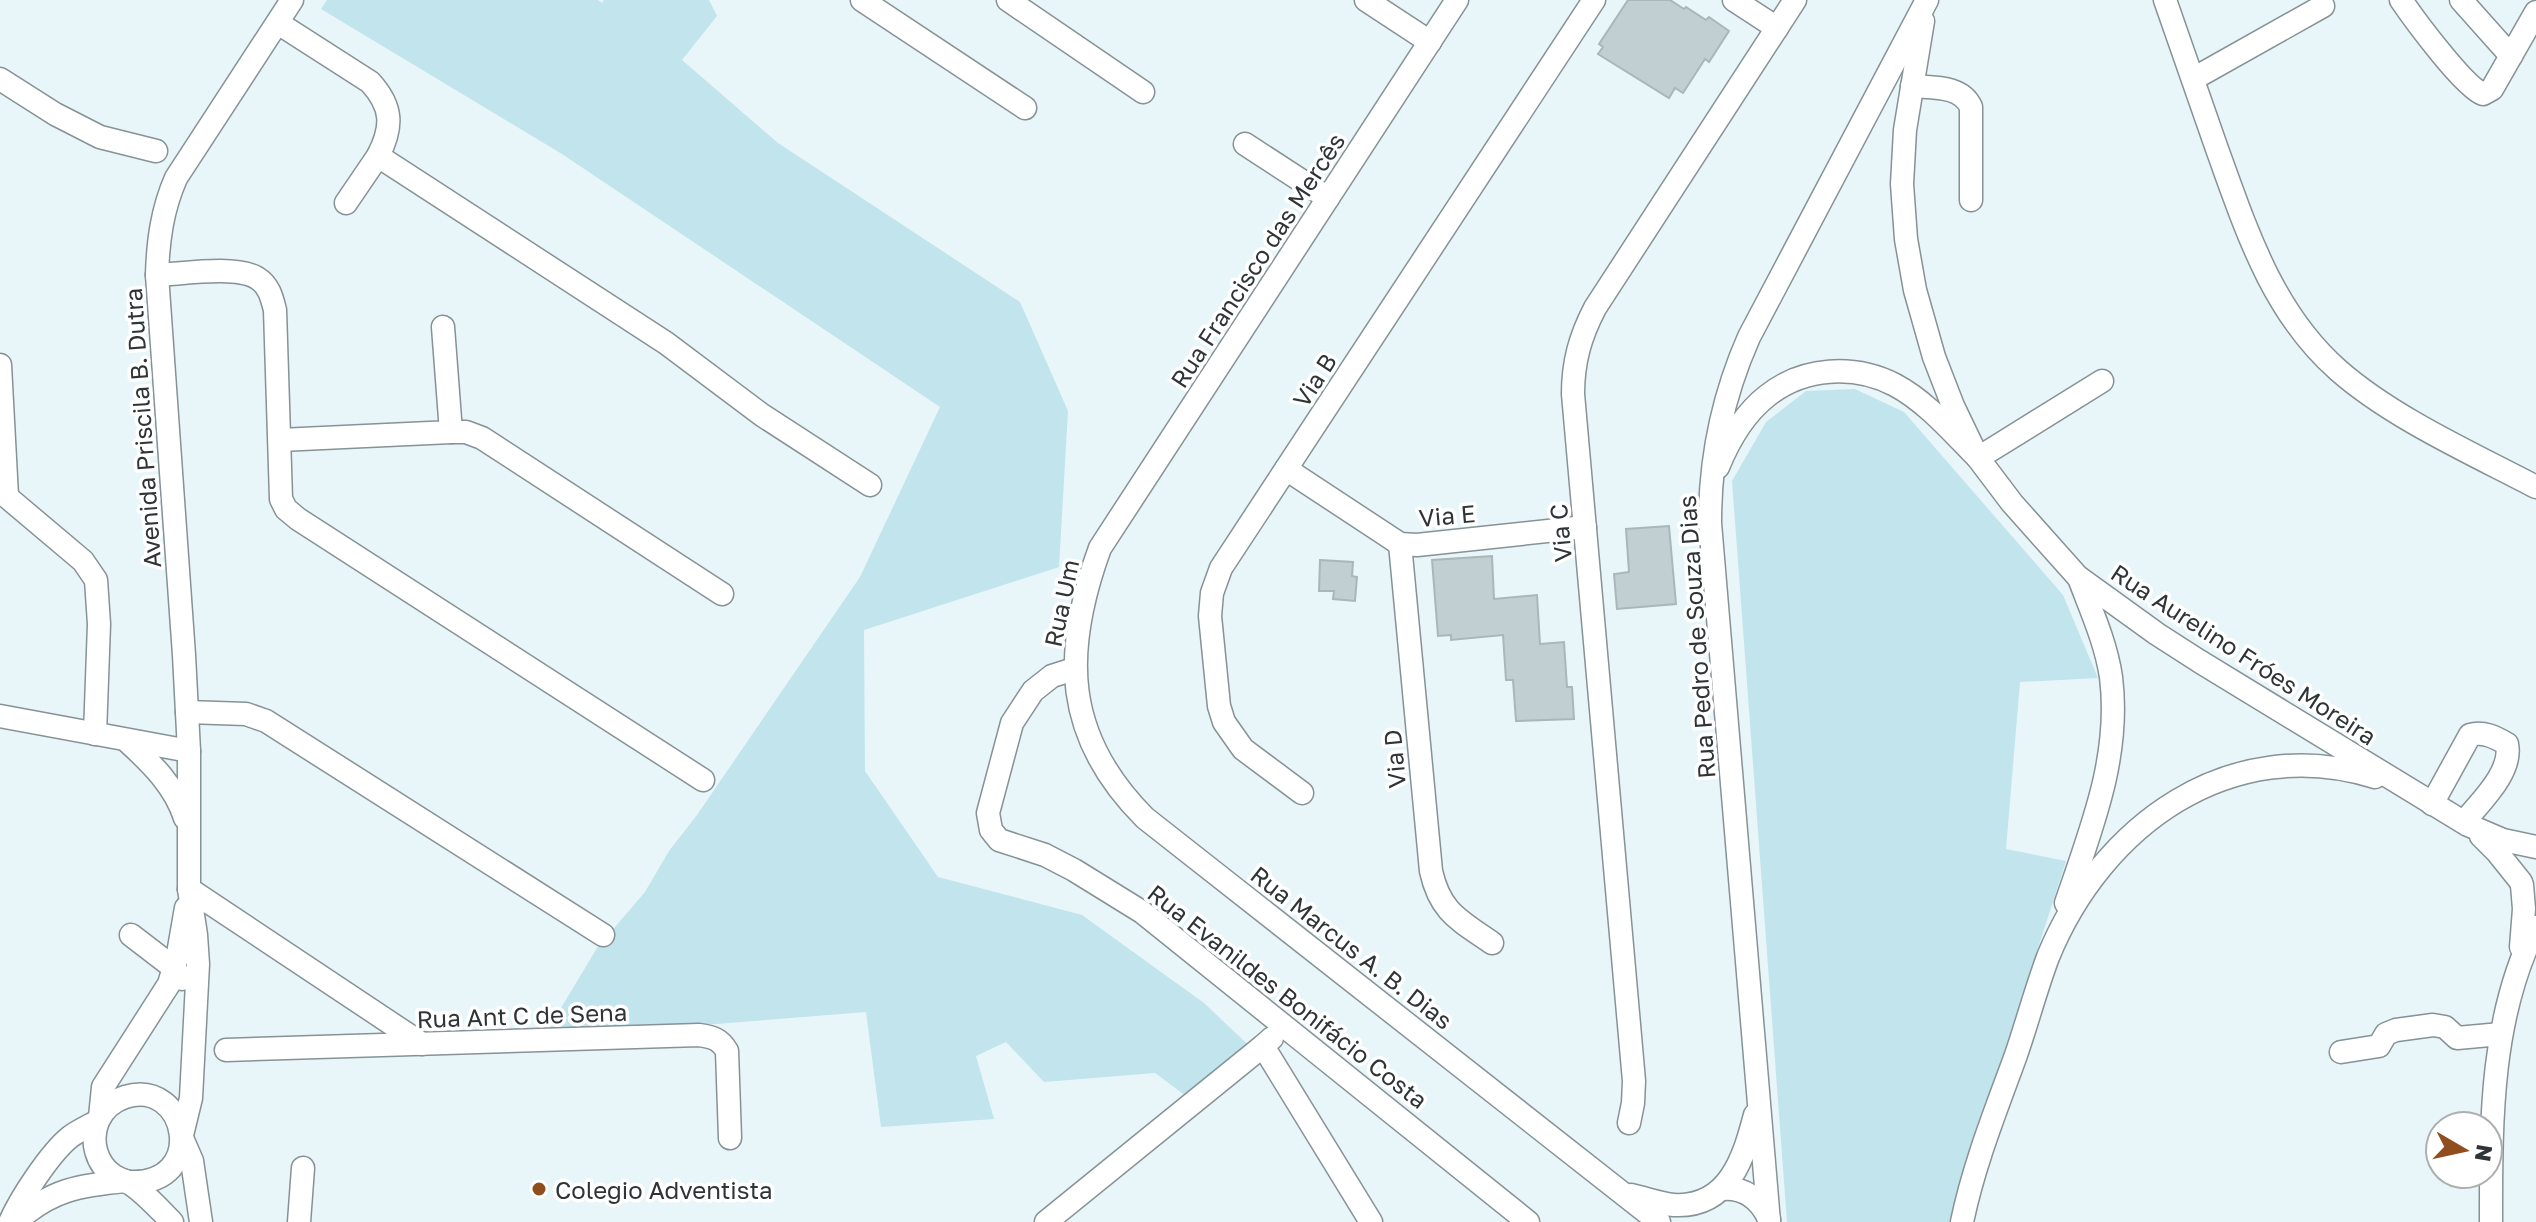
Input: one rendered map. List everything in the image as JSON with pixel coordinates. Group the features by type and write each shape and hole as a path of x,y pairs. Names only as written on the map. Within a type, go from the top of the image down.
{"street":[{"name":"Avenida Priscila B. Dutra","path":"189,889 189,790 178,750 187,712 157,275 161,224 176,178 292,0"},
{"path":"862,0 1025,108"},
{"path":"1008,0 1143,92"},
{"path":"1366,0 1430,42"},
{"name":"Rua Francisco das Mercês","path":"1100,548 1457,0"},
{"name":"Via B","path":"1302,793 1243,749 1224,722 1219,706 1210,616 1212,593 1221,568 1594,0"},
{"path":"1734,0 1777,28"},
{"name":"Via C","path":"1629,1123 1634,1081 1573,373 1586,327 1795,0"},
{"name":"Rua Aurelino Fróes Moreira","path":"1927,0 1905,130 1902,184 1906,239 1915,290 1934,357 1978,458 2012,503 2078,577 2157,634 2466,824"},
{"name":"Rua Pedro de Souza Dias","path":"1769,1221 1710,523 1710,486 1716,439 1734,371 1749,337 1927,0"},
{"path":"2165,0 2258,261 2310,343 2338,370 2390,408 2536,487"},
{"path":"2401,0 2477,92 2488,93 2536,12"},
{"path":"2461,0 2511,56"},
{"path":"2193,79 2323,6"},
{"path":"278,23 370,82 381,94 388,109 389,125 385,141 346,203"},
{"path":"0,79 55,114 100,137 156,151"},
{"path":"1912,86 1956,90 1967,99 1971,107 1971,200"},
{"path":"1245,144 1328,198"},
{"path":"378,156 666,343 762,415 870,485"},
{"path":"157,275 234,272 256,277 266,285 275,310 281,499 286,509 703,780"},
{"path":"443,327 451,432"},
{"path":"0,365 3,494 83,561 96,580 99,624 95,734"},
{"path":"1710,486 1726,448 1741,424 1767,396 1797,378 1830,371 1864,373 1895,385 1920,402 1978,458 2102,381"},
{"path":"280,440 466,432 482,438 722,594"},
{"name":"Via E","path":"1286,469 1400,544 1417,545 1585,527"},
{"name":"Via D","path":"1400,544 1433,881 1439,897 1453,916 1492,943"},
{"name":"Rua Um","path":"1074,669 1080,613 1100,548"},
{"path":"1962,1222 1973,1173 2049,956 2108,771 2114,719 2110,675 2101,635 2078,577"},
{"name":"Rua Evanildes Bonifácio Costa","path":"1074,669 1052,676 1033,691 1012,723 988,813 991,830 999,840 1045,855 1103,886 1142,912 1528,1222"},
{"name":"Rua Marcus A. B. Dias","path":"1074,669 1078,704 1090,740 1124,798 1145,818 1659,1222"},
{"path":"187,712 246,714 266,721 603,935"},
{"path":"0,716 178,750"},
{"path":"2432,804 2470,735 2478,733 2495,737 2507,744 2508,754 2499,778 2466,824"},
{"path":"127,740 168,784 183,812 189,835"},
{"path":"2049,956 2068,917 2112,854 2167,805 2197,788 2265,768 2300,766 2363,773 2401,785"},
{"path":"2466,824 2503,840 2536,848"},
{"path":"2466,824 2497,852 2526,889"},
{"path":"2491,1222 2492,1128 2501,1034 2518,968 2524,922 2526,889 2522,865 2536,848"},
{"path":"172,1222 127,1182 114,1176 98,1158 94,1133 103,1087 169,984 189,889"},
{"path":"16,1222 49,1196 67,1189 142,1183 166,1173 175,1163 191,1098 197,999 196,935 189,889"},
{"path":"189,889 422,1044"},
{"path":"2518,968 2536,927"},
{"path":"131,935 174,968 197,999"},
{"path":"2341,1052 2379,1046 2386,1034 2396,1030 2433,1025 2445,1027 2450,1034 2464,1039 2501,1034"},
{"path":"1046,1222 1285,1028"},
{"name":"Rua Ant C de Sena","path":"226,1050 713,1037 721,1041 727,1051 730,1138"},
{"path":"1263,1046 1371,1222"},
{"path":"1722,1189 1740,1163 1760,1094"},
{"path":"10,1222 20,1201 61,1145 99,1119 108,1107 129,1096 154,1097 173,1112 192,1161 201,1222"},
{"path":"299,1222 303,1168"},
{"path":"1622,1192 1672,1205 1698,1202 1722,1189 1732,1188 1750,1193 1763,1206 1769,1221"},
{"path":"1687,1222 1698,1202"}],"shaded area":[{"path":"327,0 598,0 602,3 604,0 709,0 717,16 682,60 778,143 1020,302 1068,411 1059,567 864,630 865,771 938,877 1082,915 1204,1003 1259,1055 1190,1099 1155,1073 1044,1082 1006,1042 976,1056 994,1119 881,1127 866,1012 716,1024 549,1028 597,948 645,892 669,851 860,577 940,407 562,154 321,9"},
{"path":"1855,389 1904,412 2063,595 2098,678 2020,682 2006,849 2066,861 1950,1222 1787,1222 1732,481 1766,422 1806,391"}],"building":[{"path":"1628,0 1670,0 1706,20 1709,17 1729,31 1709,62 1705,59 1683,93 1675,88 1669,98 1598,54 1603,47 1599,44"},
{"path":"1669,526 1676,604 1617,609 1614,574 1629,572 1626,529"},
{"path":"1492,556 1494,599 1537,595 1540,644 1564,642 1567,687 1572,687 1574,719 1516,721 1513,680 1506,680 1503,635 1451,640 1451,635 1438,636 1432,560"},
{"path":"1320,560 1353,562 1352,576 1357,577 1355,601 1333,599 1334,591 1319,591"}],"place":[{"name":"Colegio Adventista","path":"539,1189"}]}
